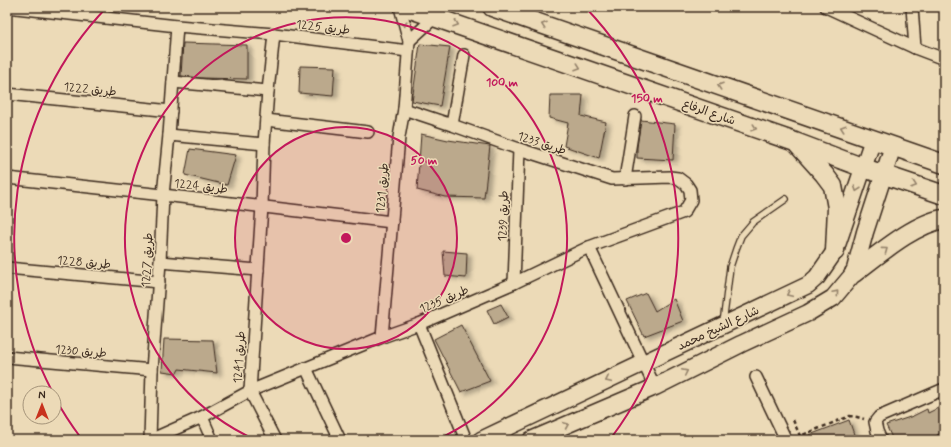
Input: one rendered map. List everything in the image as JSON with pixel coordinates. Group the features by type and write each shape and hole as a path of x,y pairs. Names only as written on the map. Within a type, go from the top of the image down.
{"main road":[{"name":"شارع الرفاع","path":"405,7 944,195"},
{"path":"492,7 944,164"},
{"path":"795,142 815,163 833,186 837,208 835,251"},
{"path":"854,273 896,242 923,225 944,219"}],"street":[{"name":"طريق 1225","path":"7,7 91,12 176,26 409,46"},
{"name":"طريق 1231","path":"382,337 399,137 404,109 409,46 400,7"},
{"path":"826,7 915,48 944,59"},
{"path":"912,7 915,48"},
{"path":"409,46 435,17"},
{"name":"طريق 1227","path":"150,440 152,370 159,282 163,194 169,135 176,26"},
{"name":"طريق 1241","path":"274,34 264,144 262,206 250,391 275,440"},
{"path":"452,125 464,55"},
{"path":"172,82 268,91"},
{"name":"طريق 1222","path":"7,94 170,110"},
{"name":"طريق 1233","path":"404,109 519,149 612,179 678,178 686,184 690,190 691,200"},
{"path":"626,179 635,116"},
{"path":"266,120 368,132"},
{"path":"169,135 264,144"},
{"name":"شارع الشيخ محمد","path":"481,440 808,285 817,277 835,251 874,139"},
{"name":"شارع الشيخ محمد","path":"531,440 655,386 808,313 833,298 854,273 865,232 893,146"},
{"name":"طريق 1239","path":"514,283 519,149"},
{"name":"طريق 1224","path":"7,178 163,194 392,222"},
{"name":"طريق 1235","path":"150,440 202,417 250,391 382,337 419,324 514,283 589,247 684,212 691,200"},
{"path":"589,247 655,386"},
{"path":"160,262 258,270"},
{"name":"طريق 1228","path":"7,268 159,282"},
{"path":"419,324 466,440"},
{"name":"طريق 1230","path":"7,357 152,370"},
{"path":"306,368 340,440"},
{"path":"756,377 786,440"},
{"path":"880,440 875,422 879,417 944,389"},
{"path":"202,417 212,440"}],"lane":[{"path":"722,326 730,267 741,236 753,222 786,199"}],"path":[{"path":"791,417 800,436 850,416 875,422"}],"building":[{"path":"183,43 247,45 247,79 181,76"},
{"path":"420,44 450,47 440,106 412,101"},
{"path":"300,66 335,67 333,96 299,93"},
{"path":"550,95 583,95 581,116 606,122 599,158 564,146 568,123 549,118"},
{"path":"641,120 675,124 673,160 637,158"},
{"path":"421,134 448,140 490,146 484,198 445,197 417,190"},
{"path":"190,149 236,155 227,185 185,175"},
{"path":"443,251 467,253 466,278 445,276"},
{"path":"646,293 655,311 674,299 683,321 644,336 627,301"},
{"path":"501,304 508,317 494,324 487,310"},
{"path":"461,325 490,381 461,392 434,339"},
{"path":"164,339 213,340 217,373 179,369 177,373 162,371"},
{"path":"944,405 944,432 937,435 939,440 893,440 886,425 913,416 927,409 928,413"},
{"path":"849,420 856,440 799,440 799,439"}]}
